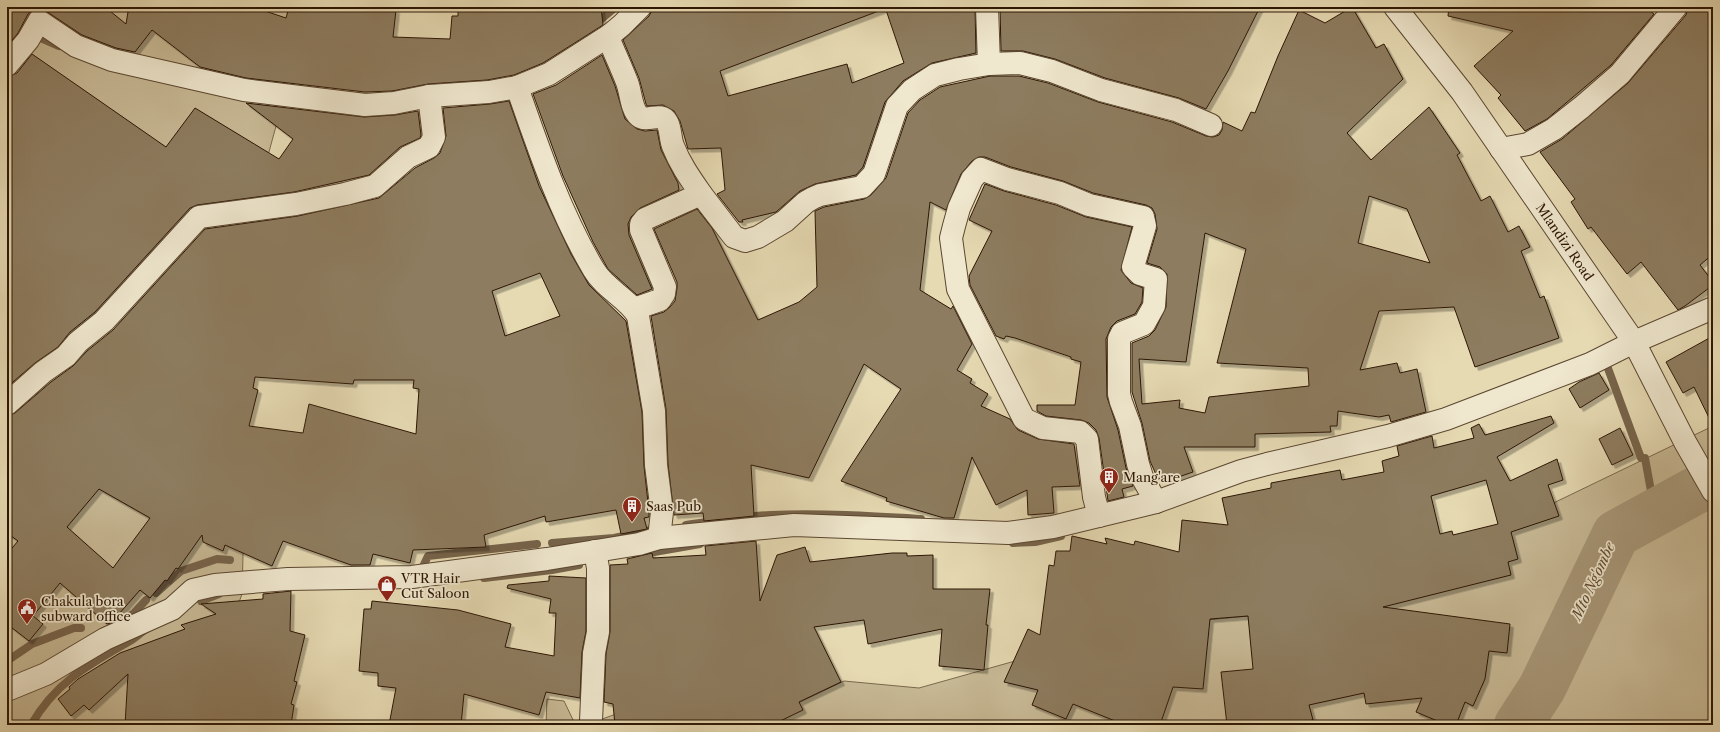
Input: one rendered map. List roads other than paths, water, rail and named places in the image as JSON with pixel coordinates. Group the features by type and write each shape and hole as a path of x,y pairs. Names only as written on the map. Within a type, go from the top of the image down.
{"street":[{"path":"7,65 28,40 39,21 76,46 112,60 244,90 365,105 394,103 429,96 516,87 549,74 610,35 640,7"},
{"path":"987,7 989,64"},
{"name":"Mlandizi Road","path":"1395,7 1462,92 1634,342 1685,442 1713,491"},
{"path":"1501,149 1528,144 1554,129 1582,107 1620,74 1676,7"},
{"path":"610,35 610,42 627,83 635,110 640,117 647,119 658,117 664,118 667,123 672,145 681,166 734,237 745,240 758,237 785,221 813,198 820,195 862,187 874,174 896,106 912,90 935,75 959,69 989,64 1020,63 1052,71 1101,90 1176,110 1211,125"},
{"path":"516,87 558,202 575,235 595,272 610,289 634,309 638,316 654,411 656,465 662,512 659,538"},
{"path":"7,404 43,372 56,364 104,321 199,217 296,204 375,186 408,157 429,147 434,137 429,96"},
{"path":"1099,516 1094,497 1087,439 1080,432 1043,428 1024,419 958,289 951,238 959,208 972,179 981,169 1007,179 1060,193 1088,205 1143,217 1145,226 1133,267 1140,274 1156,279 1154,306 1144,324 1122,333 1119,339 1119,394 1130,426 1142,477 1156,502"},
{"path":"634,309 660,300 664,294 665,287 641,230 641,224 645,219 701,194"},
{"path":"7,690 46,674 105,640 172,609 193,590 215,585 288,579 412,577 547,559 639,544 659,538 794,525 1008,533 1053,527 1156,502 1241,471 1388,436 1446,419 1590,364 1634,342 1713,308"},
{"path":"591,721 594,653 598,632 598,568 595,551"}],"waterway":[{"path":"594,25 616,7"},
{"path":"36,36 59,46"},
{"path":"1602,364 1606,363 1641,458 1645,458 1655,513"},
{"name":"Mto Ng'ombe","path":"1518,725 1542,688 1616,534 1713,481"},
{"path":"686,525 750,516 790,514 921,519"},
{"path":"552,543 614,538 652,530"},
{"path":"1013,543 1035,542 1061,536"},
{"path":"420,573 428,556 537,544"},
{"path":"637,555 700,544"},
{"path":"156,593 181,571 217,559 230,560"},
{"path":"484,578 552,570 579,565"},
{"path":"201,601 219,594"},
{"path":"123,620 134,613 146,600"},
{"path":"7,661 32,644 74,628 81,628"},
{"path":"31,725 51,697 74,676 147,629"}],"place":[{"name":"Mang'are","path":"1109,494"},
{"name":"Saas Pub","path":"632,523"},
{"name":"VTR Hair Cut Saloon","path":"387,602"},
{"name":"Chakula bora subward office","path":"27,625"}]}
